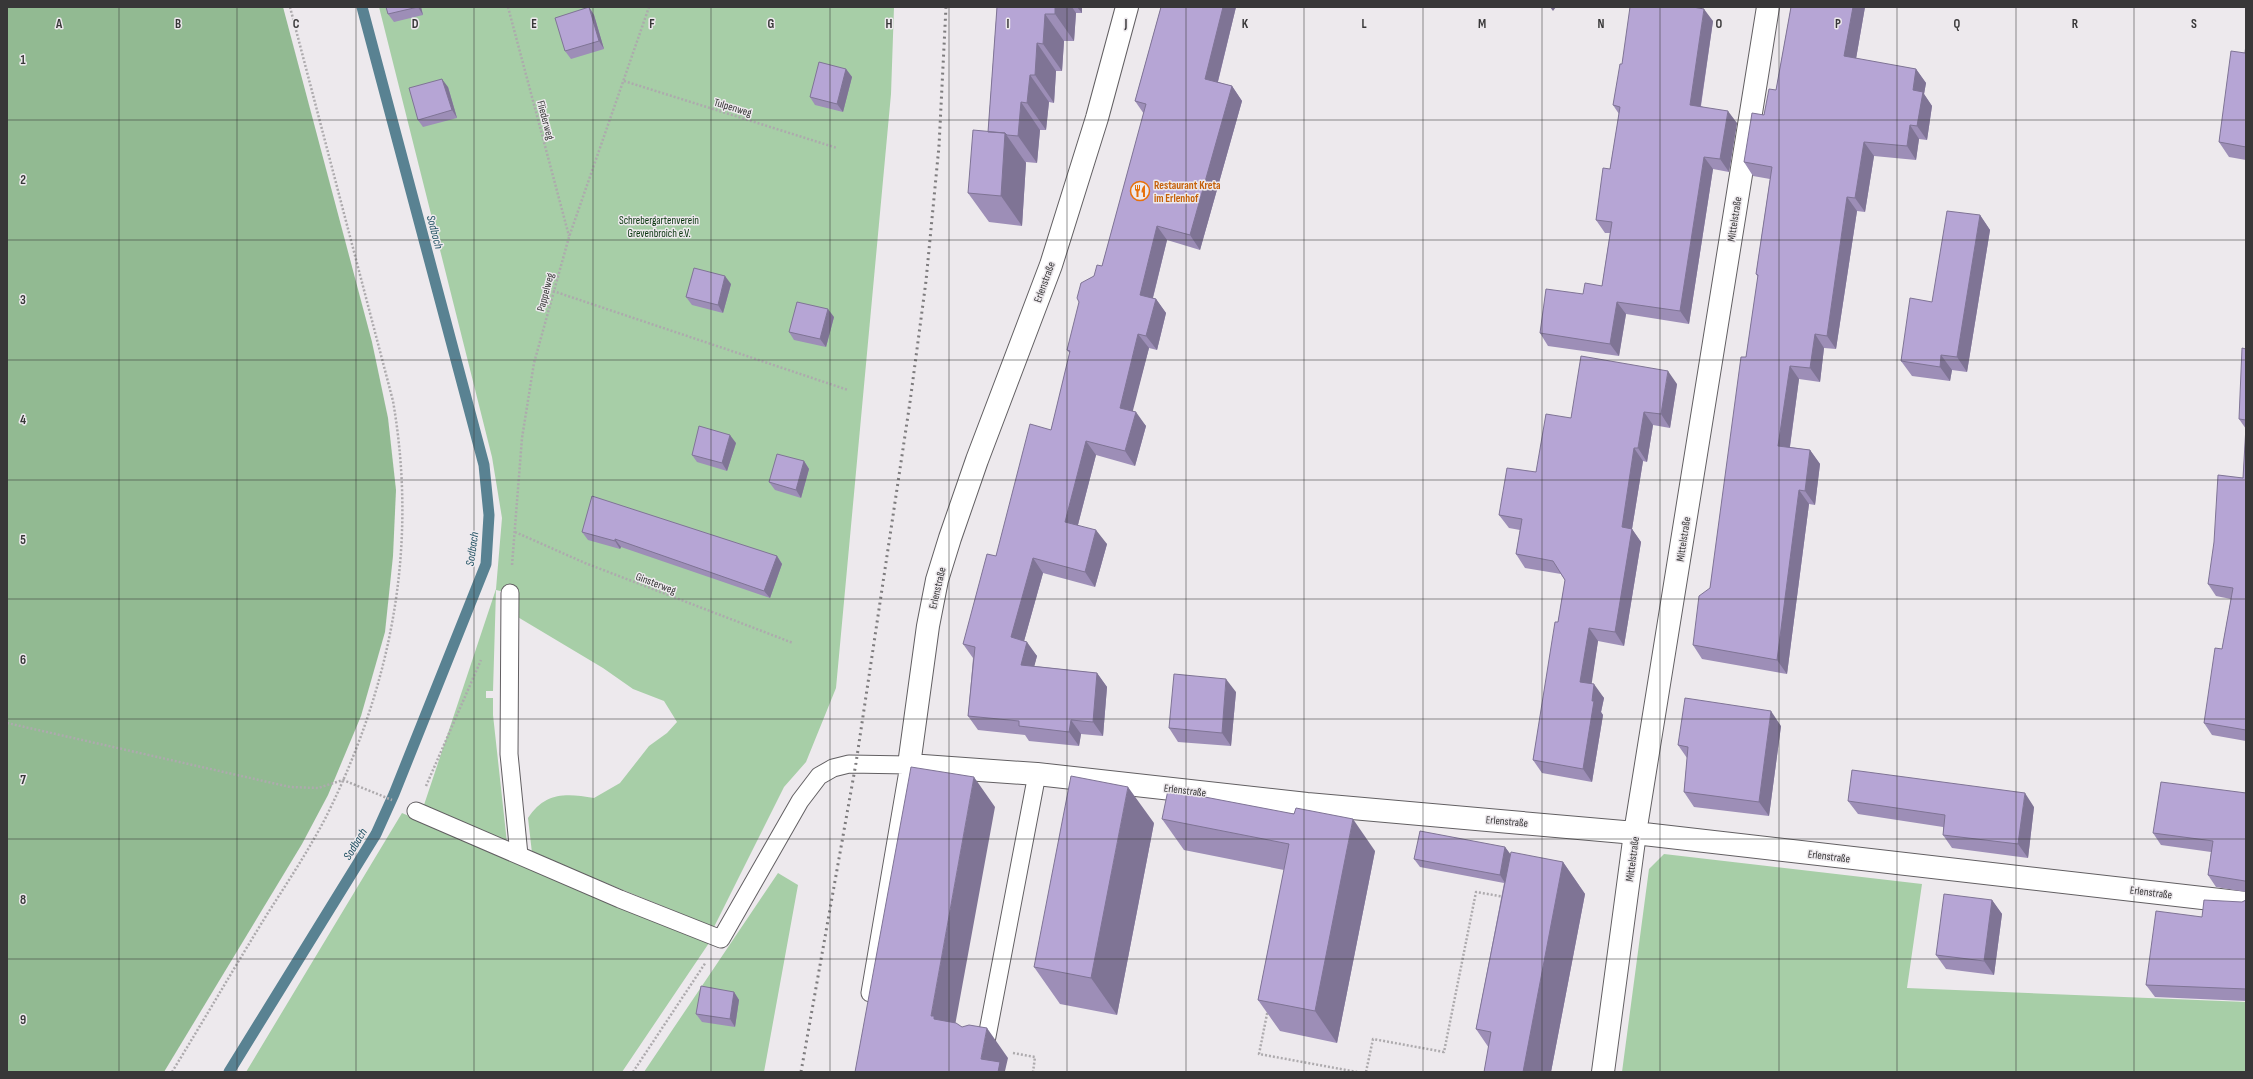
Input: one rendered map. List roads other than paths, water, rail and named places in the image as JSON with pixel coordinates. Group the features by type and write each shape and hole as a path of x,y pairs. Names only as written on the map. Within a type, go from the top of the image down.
{"street":[{"name":"Erlenstraße","path":"1127,7 1097,118 1053,258 977,460 937,580 928,626 909,765 1037,774 1307,804 1636,833 2246,903"},
{"name":"Mittelstraße","path":"1603,1072 1636,833 1768,7"}],"lane":[{"path":"510,593 509,754 520,855"},
{"path":"416,811 620,899 721,939 800,801 819,776 833,768 849,764 909,765 867,1009"},
{"path":"985,1047 1037,774"}],"waterway":[{"name":"Sodbach","path":"229,1072 376,834 394,794 486,564 489,515 484,465 362,7"}],"railway":[{"path":"801,1072 856,763 910,402 926,281 939,146 946,7"}],"place":[{"name":"Restaurant Kreta im Erlenhof","path":"1140,191"}],"park label":[{"name":"Schrebergartenverein Grevenbroich e.V.","path":"659,226"}]}
